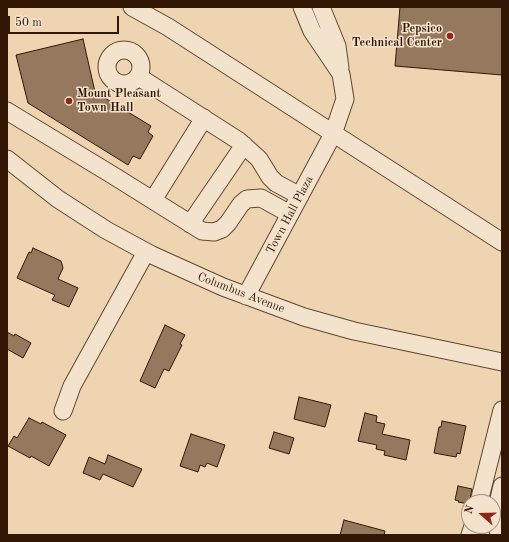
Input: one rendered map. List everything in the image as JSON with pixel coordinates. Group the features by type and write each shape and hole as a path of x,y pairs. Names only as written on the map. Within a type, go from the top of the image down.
{"street":[{"path":"132,7 168,28 502,242"},
{"path":"302,7 312,30 341,74"},
{"name":"Town Hall Plaza","path":"246,296 333,134 345,99 337,46 322,7"},
{"path":"138,78 204,118 244,145 259,159 270,177 276,183 300,196"},
{"path":"7,111 202,231 214,232 222,229 241,204 247,199 261,198 290,214"},
{"path":"153,200 204,118"},
{"path":"190,224 244,145"},
{"name":"Columbus Avenue","path":"7,159 80,214 146,252 197,276 304,317 354,332 502,362"},
{"path":"63,411 72,386 146,252"},
{"path":"481,494 502,410"},
{"path":"500,535 498,530 499,499 502,486"}],"building":[{"name":"Pepsico Technical Center","path":"400,7 502,7 502,75 395,66"},
{"name":"Mount Pleasant Town Hall","path":"83,39 95,92 151,126 148,132 153,136 140,159 133,156 128,165 28,103 16,55"},
{"path":"33,248 61,261 63,268 58,279 78,288 69,307 52,300 55,295 17,278 29,252 31,253"},
{"path":"165,325 185,335 180,344 182,345 169,371 164,369 155,388 140,381"},
{"path":"7,332 14,336 15,334 31,343 23,358 7,349"},
{"path":"299,397 331,405 325,427 294,419"},
{"path":"365,413 377,416 376,422 385,424 382,434 410,440 406,460 384,455 385,451 376,449 377,445 358,441"},
{"path":"29,418 41,424 42,422 66,435 49,466 8,446 14,436 17,438"},
{"path":"442,421 466,426 460,454 457,453 456,457 434,453 439,427 441,427"},
{"path":"274,432 294,438 289,454 269,448"},
{"path":"191,434 225,445 217,467 207,463 205,467 200,465 198,472 180,466"},
{"path":"108,455 142,469 133,487 103,474 100,480 83,473 89,457 105,464"},
{"path":"458,486 472,489 471,494 461,494 461,503 455,500"},
{"path":"344,520 385,531 384,535 340,535"}],"place":[{"name":"Pepsico Technical Center","path":"450,36"},
{"name":"Mount Pleasant Town Hall","path":"69,101"}]}
